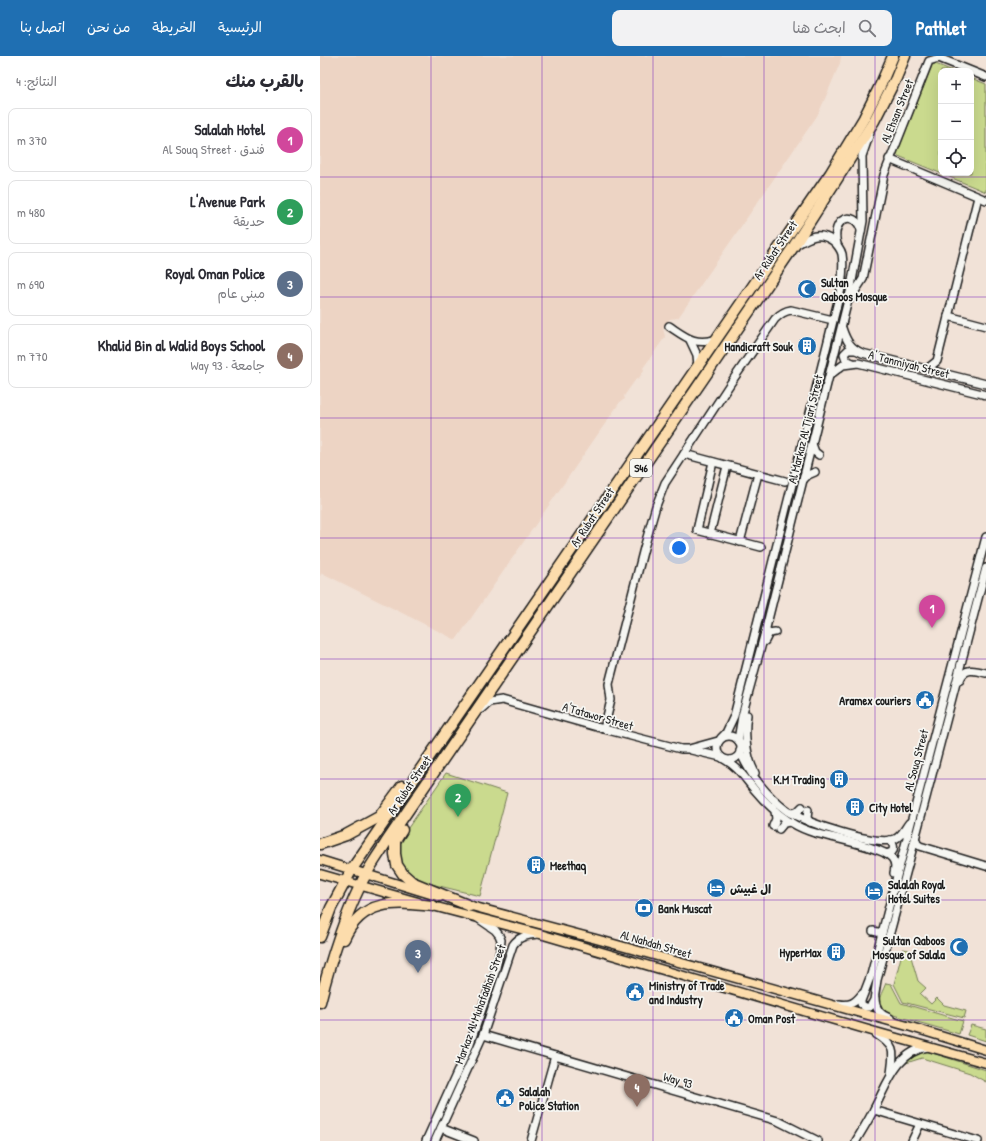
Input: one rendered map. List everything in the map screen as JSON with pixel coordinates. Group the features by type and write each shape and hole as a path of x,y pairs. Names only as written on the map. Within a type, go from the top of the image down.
{"highway":[{"name":"Ar Rubat Street","path":"320,936 330,908 352,870 830,174 864,118 893,56"},
{"name":"Ar Rubat Street","path":"320,1002 340,932 360,885 387,841 458,735 794,246 874,121 906,56"},
{"path":"320,844 346,835 379,817 433,744 450,728"},
{"path":"426,784 421,799 395,841 394,854 397,865 403,874 412,882 471,911"},
{"path":"327,974 337,956 348,929 362,914 382,904 403,903 433,906"}],"main road":[{"name":"Al Nahdah Street","path":"320,860 367,874 540,934 985,1063"},
{"name":"Al Nahdah Street","path":"320,874 346,880 433,906 471,911 590,938 911,1027 986,1050"}],"street":[{"name":"Al Ehsan Street","path":"889,159 929,61 939,58 986,77"},
{"name":"Al Markaz Al Tijari Street","path":"738,740 742,716 760,652 848,303 863,221 862,156 874,121"},
{"path":"848,303 863,279 884,175 889,159 986,200"},
{"path":"927,369 936,361 978,197"},
{"name":"Al Markaz Al Tijari Street","path":"720,740 726,733 734,716 754,622 798,460 841,289 843,266 842,254 837,244 835,230 837,224 847,218 852,219 860,225 861,230"},
{"path":"794,246 807,239 817,236 827,237 837,244"},
{"path":"604,729 611,700 609,684 656,506 665,483 730,384 780,314 792,310 832,320"},
{"path":"948,316 986,326"},
{"path":"669,326 690,340 707,342 717,339"},
{"name":"A' Tanmiyah Street","path":"842,327 846,339 850,345 858,351 986,384"},
{"path":"690,340 697,355 698,366"},
{"path":"854,363 846,360 844,354 848,350 858,351"},
{"path":"936,361 943,373"},
{"name":"A' Tanmiyah Street","path":"830,375 843,366 854,363 986,395"},
{"path":"812,444 815,452 819,455"},
{"path":"684,454 786,480 798,460"},
{"path":"713,462 696,529 698,531 760,547"},
{"path":"710,534 727,466"},
{"path":"803,480 808,475 815,472"},
{"path":"740,542 758,474"},
{"name":"Al Souq Street","path":"865,989 871,975 986,537"},
{"name":"Al Souq Street","path":"874,998 877,980 916,840 966,640 986,568"},
{"path":"773,600 772,617 776,622"},
{"path":"760,652 767,635 772,631 775,632"},
{"path":"966,640 965,660 972,670"},
{"path":"948,716 962,674 972,670 986,673"},
{"path":"747,698 748,705 746,730 749,752 753,769 763,787"},
{"name":"A'Tatawor Street","path":"458,735 483,706 489,702 502,700 666,746 689,749 722,758"},
{"path":"893,889 895,863 892,858 876,849 808,831 791,822 775,811 740,770 722,758 717,749 720,740 728,735 738,740 740,744 740,751 755,779 779,804 791,813 810,822 856,836 890,840 900,836 912,817"},
{"name":"A'Tatawor Street","path":"689,749 720,740"},
{"path":"722,758 736,758 740,751"},
{"path":"791,813 797,812 802,807"},
{"path":"808,810 807,818 810,822"},
{"path":"775,811 776,827 784,823 791,822"},
{"path":"886,854 892,852 894,848 890,840"},
{"path":"916,840 917,844 920,846 986,866"},
{"name":"Markaz Al Muhafadhah Street","path":"426,1141 469,1046 495,972 501,946 501,938 498,933 471,911"},
{"path":"880,941 873,935 882,933"},
{"name":"Markaz Al Muhafadhah Street","path":"435,1141 483,1035 514,942 526,936 540,934"},
{"path":"501,946 504,942 508,941 511,944 511,948"},
{"path":"865,989 861,1001 865,1008 870,1007 874,998"},
{"path":"819,1002 825,1001 843,1005 850,1004 856,1001 865,989"},
{"path":"874,998 876,1007 882,1014 911,1027"},
{"path":"872,1031 891,1046 893,1055 891,1074"},
{"name":"Way 93","path":"483,1035 778,1121 818,1141"},
{"path":"856,1141 874,1110 891,1074 906,1056 920,1048 930,1046"},
{"path":"531,1141 555,1056"},
{"path":"874,1110 960,1138 978,1141"},
{"path":"912,1141 920,1124"},
{"path":"441,1128 472,1141"}],"shaded area":[{"path":"320,56 841,56 840,63 817,116 678,318 670,319 666,323 663,328 665,337 643,368 644,370 639,378 636,379 624,396 625,399 620,402 456,640 322,573 320,576"}],"green space":[{"path":"933,63 946,68 938,68 938,172 896,155"},
{"path":"974,79 986,84 986,192 947,176 974,176"},
{"path":"446,773 507,793 480,896 407,878 401,871 399,841"},
{"path":"903,949 909,950 918,981 926,988 920,994 931,1004 937,998 944,1005 966,1011 964,1018 903,1002 894,984"},
{"path":"886,983 891,984 901,1003 963,1021 959,1034 890,1014 882,1007 879,1001"},
{"path":"971,1025 986,1029 986,1041 967,1035"},
{"path":"926,1051 986,1070 986,1082 970,1073 922,1058 903,1064 916,1052"}],"place":[{"name":"Sultan Qaboos Mosque","path":"807,289"},
{"name":"Handicraft Souk","path":"807,346"},
{"name":"Salalah Hotel","path":"932,628"},
{"name":"Aramex couriers","path":"925,700"},
{"name":"K.M Trading","path":"839,779"},
{"name":"City Hotel","path":"855,807"},
{"name":"L'Avenue Park","path":"458,817"},
{"name":"Meethaq","path":"536,865"},
{"name":"ال غبيش","path":"716,888"},
{"name":"Salalah Royal Hotel Suites","path":"874,891"},
{"name":"Bank Muscat","path":"644,908"},
{"name":"Sultan Qaboos Mosque of Salala","path":"959,947"},
{"name":"HyperMax","path":"836,952"},
{"name":"Royal Oman Police","path":"418,973"},
{"name":"Ministry of Trade and Industry","path":"635,992"},
{"name":"Oman Post","path":"734,1018"},
{"name":"Salalah Police Station","path":"505,1098"},
{"name":"Khalid Bin al Walid Boys School","path":"637,1107"}]}
